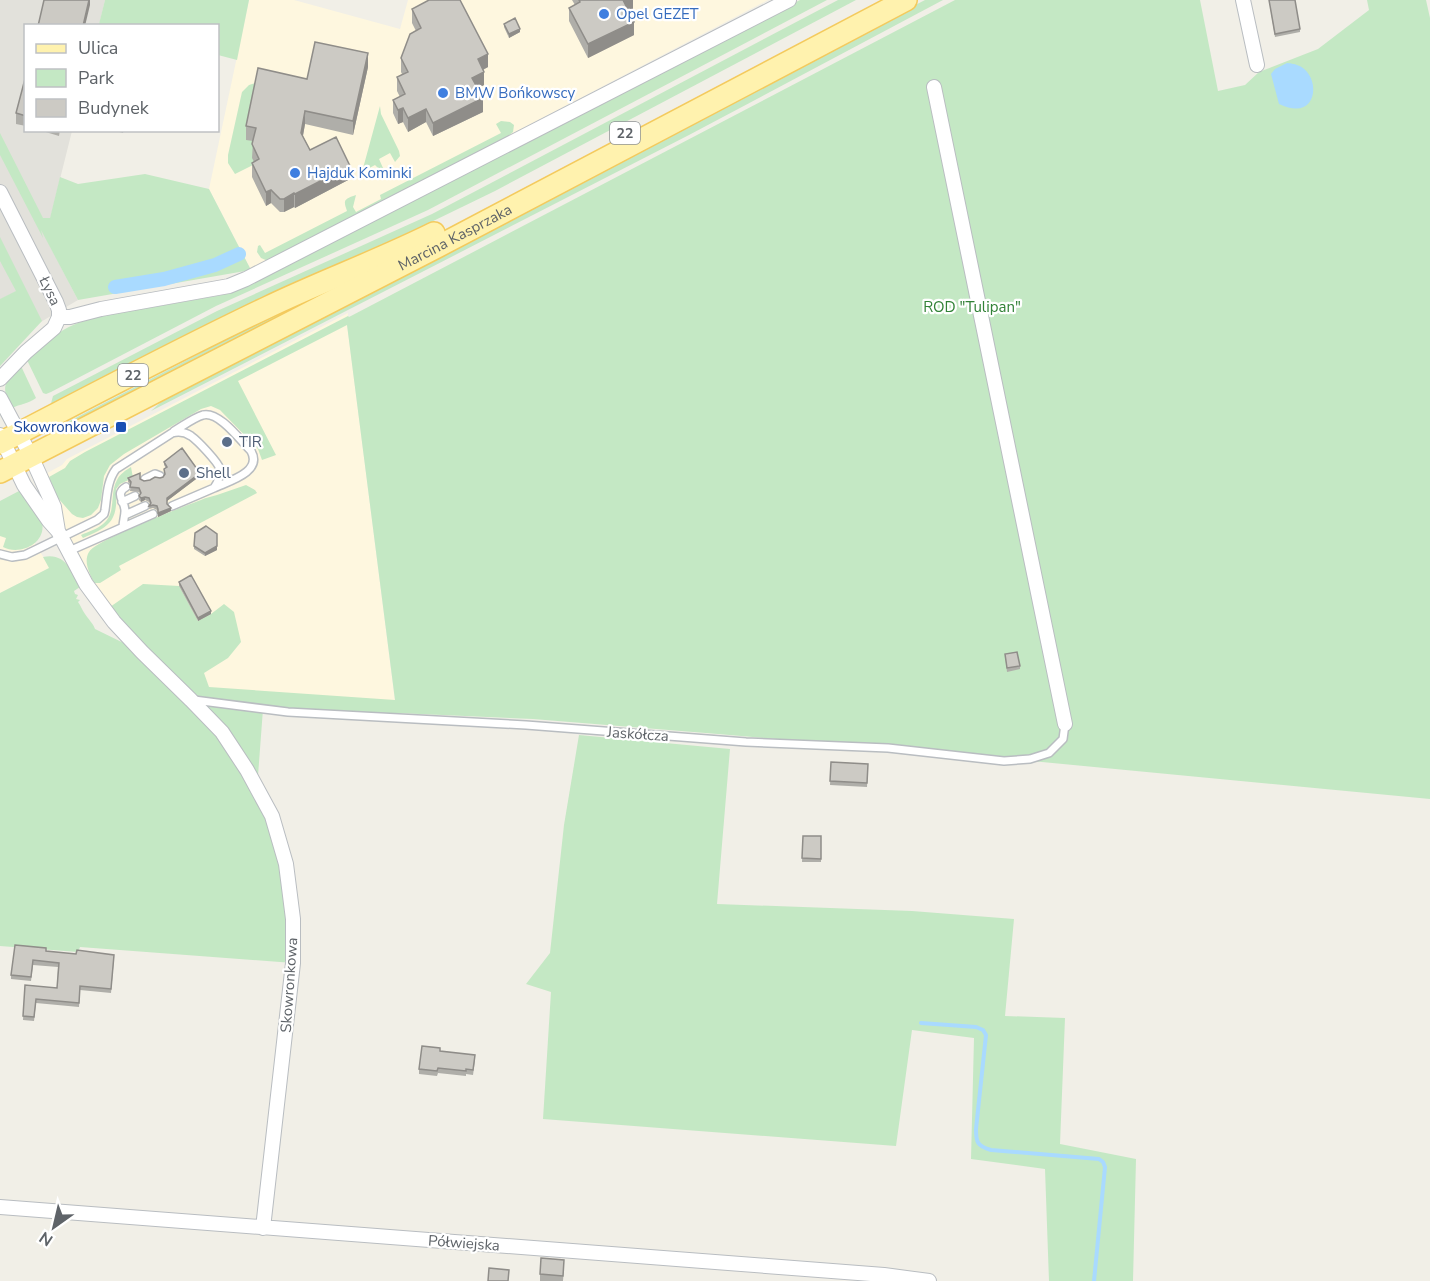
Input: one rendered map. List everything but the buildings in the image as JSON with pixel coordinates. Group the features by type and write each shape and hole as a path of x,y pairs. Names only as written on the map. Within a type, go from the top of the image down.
{"main road":[{"name":"Marcina Kasprzaka","path":"5,438 269,306 408,246 875,0"},
{"name":"Marcina Kasprzaka","path":"15,465 430,251 906,0"}],"street":[{"path":"59,316 70,317 237,283 789,0"},
{"path":"1242,0 1257,65"},
{"path":"934,87 1065,724"},
{"name":"Łysa","path":"0,192 59,310 54,328 26,352 1,380"},
{"path":"0,398 5,438 15,465"},
{"name":"Skowronkowa","path":"15,465 24,485 60,534 86,584 114,622 222,732 247,770 272,816 286,864 293,919 293,963 263,1227"},
{"name":"Półwiejska","path":"0,1208 884,1275 929,1281"}],"lane":[{"path":"0,554 12,557 25,555 60,534 93,523 101,517 105,510 110,479 116,469 202,416 208,414 218,418 254,456 250,470 172,506"},
{"path":"172,433 183,432 192,437 218,464 220,474 218,484 214,488"},
{"path":"145,478 155,474 160,476"},
{"path":"123,527 125,508 120,493 126,487"},
{"path":"178,495 187,500"},
{"path":"123,502 135,496"},
{"path":"124,515 145,506"},
{"path":"69,551 153,514"},
{"name":"Jaskółcza","path":"191,700 288,712 526,725 746,742 888,748 1004,761 1030,759 1052,752 1063,739 1065,724"}],"shaded area":[{"path":"0,0 105,0 99,24 24,24 24,132 72,132 50,219 40,227 78,300 39,323 0,366"},
{"path":"249,0 294,0 400,29 408,0 768,0 251,270 209,189"},
{"path":"348,313 347,324 397,717 191,700 86,584 40,477 62,465 67,459"},
{"path":"0,511 19,517 50,568 0,593"}],"green space":[{"path":"105,0 249,0 237,60 219,55 219,24 99,24"},
{"path":"800,0 827,0 428,210 216,306 51,392 43,393 27,360 45,343 69,327 101,316 222,295 249,284"},
{"path":"838,0 856,0 495,191 50,407 53,396 217,311 432,214"},
{"path":"925,0 943,0 689,135 151,411 169,395"},
{"name":"ROD \"Tulipan\"","path":"955,0 1200,0 1218,91 1245,85 1259,72 1318,49 1369,10 1367,0 1426,0 1430,18 1430,799 1021,760 533,719 397,713 397,717 263,709 257,789 286,864 293,963 80,947 78,952 0,946 0,593 49,568 43,557 57,557 71,569 80,587 74,591 78,595 76,599 80,600 78,602 95,629 142,652 143,646 110,607 143,584 179,586 198,621 224,604 234,612 241,642 228,658 204,673 209,687 395,700 347,325 238,381 276,455 262,460 258,449 220,410 211,406 201,409 124,454 110,465 104,476 98,508 91,515 83,518 72,514 57,497 49,477 85,452 349,317"},
{"path":"258,82 255,164 235,174 228,163 228,155 242,92 249,85"},
{"path":"380,106 381,114 400,156 395,162 390,153 379,159 383,168 379,169 375,165 362,172"},
{"path":"501,121 514,125 513,132 505,139 268,261 261,258 257,252 260,245 265,253 347,211 346,200 356,195 353,207 356,212 381,199 380,195 501,133 496,124"},
{"path":"0,133 43,218 50,218 60,177 78,184 145,174 209,189 251,270 78,300 0,155"},
{"path":"0,237 42,321 0,366 0,299 16,291 0,261"},
{"path":"375,267 63,432 60,426 197,355 247,326"},
{"path":"21,366 36,398 12,408 5,389 8,381"},
{"path":"131,467 133,478 120,484 116,489 116,508 111,521 100,530 83,538 81,535 107,520 117,480"},
{"path":"246,485 257,493 119,566 121,570 100,583 94,583 88,568 87,556 107,539 206,498"},
{"path":"19,491 38,514 42,522 42,530 36,542 17,550 3,547 6,538 0,536 0,501"},
{"path":"579,735 730,749 717,904 912,911 1014,919 1005,1016 1065,1018 1060,1144 1136,1159 1133,1281 1049,1281 1045,1169 971,1159 974,1038 912,1030 896,1146 543,1119 551,992 526,984 550,953 564,825"}],"water":[{"path":"1287,63 1305,70 1310,77 1313,95 1309,103 1303,107 1293,108 1279,104 1271,74 1275,69"}],"waterway":[{"path":"115,287 164,279 215,265 239,254"},
{"path":"921,1023 976,1027 983,1030 986,1035 976,1129 980,1145 991,1150 1099,1159 1103,1162 1105,1167 1094,1281"}],"place":[{"name":"Opel GEZET","path":"604,14"},
{"name":"BMW Bońkowscy","path":"443,93"},
{"name":"Hajduk Kominki","path":"295,173"},
{"name":"Skowronkowa","path":"121,427"},
{"name":"TIR","path":"227,442"},
{"name":"Shell","path":"184,473"}]}
